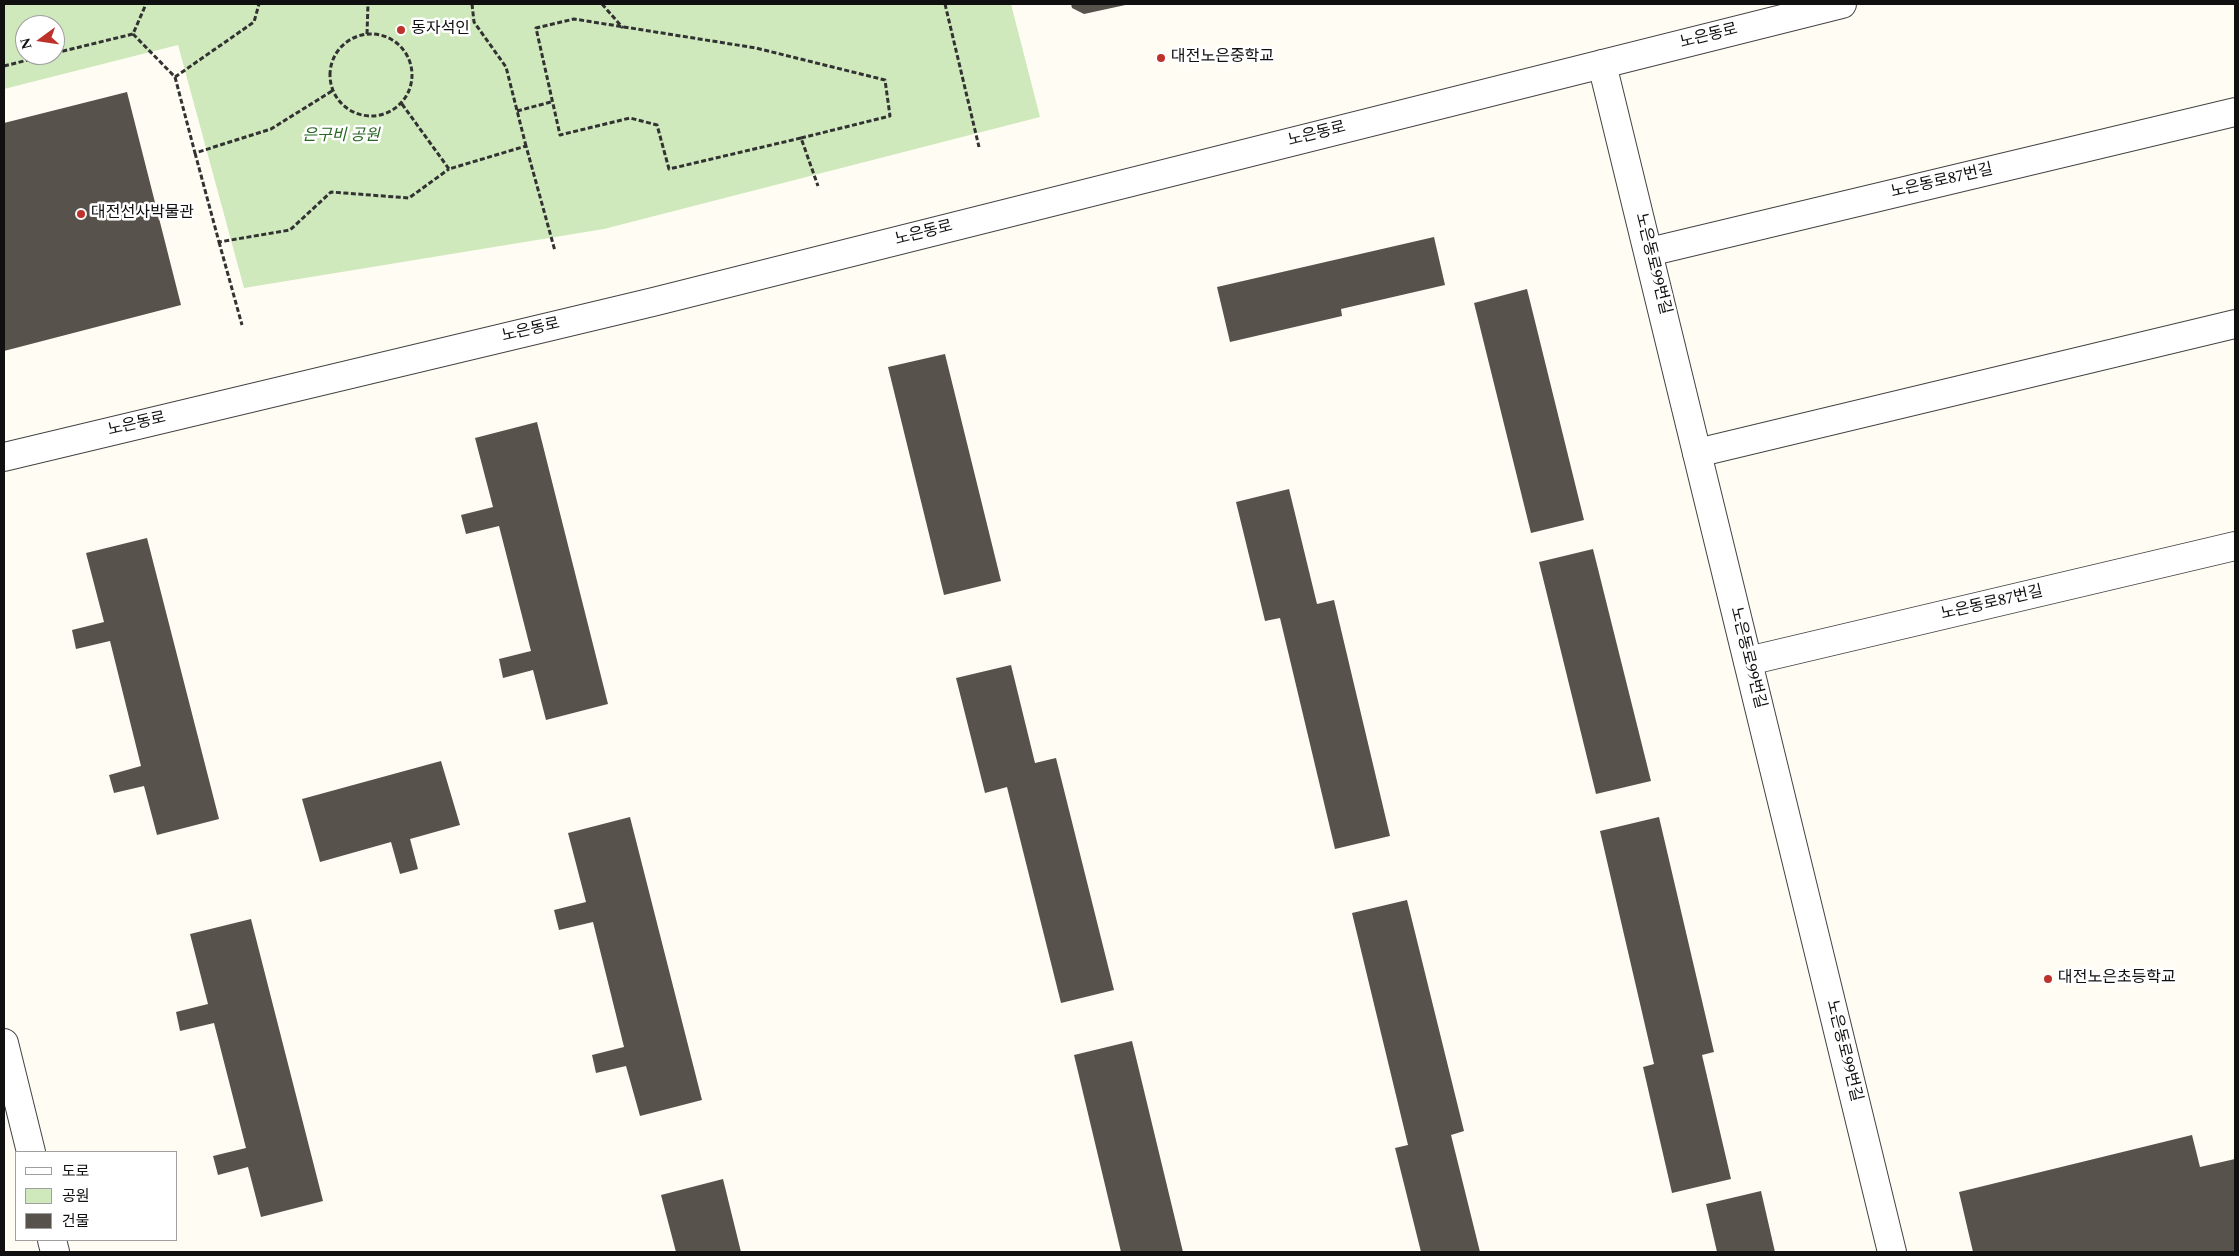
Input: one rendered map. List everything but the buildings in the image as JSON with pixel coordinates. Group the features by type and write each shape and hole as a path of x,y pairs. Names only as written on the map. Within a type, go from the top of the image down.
{"street":[{"name":"노은동로","path":"4,457 653,302 1842,4"},
{"name":"노은동로99번길","path":"1602,64 1892,1252"},
{"name":"노은동로87번길","path":"1649,252 2235,112"},
{"path":"1697,453 2235,324"},
{"name":"노은동로87번길","path":"1748,661 2235,546"},
{"path":"4,1043 31,1151"}],"path":[{"path":"132,34 146,4"},
{"path":"175,77 254,22 259,4"},
{"path":"367,34 368,4"},
{"path":"472,4 474,22 506,67 555,251"},
{"path":"602,4 623,28"},
{"path":"945,4 979,147"},
{"path":"574,19 756,48 885,80 890,116 669,169 657,125 630,118 560,135 551,102 536,28 574,19"},
{"path":"65,51 132,34"},
{"path":"132,34 175,77 242,324"},
{"path":"367,34 380,34 394,40 404,50 410,63 413,77 409,91 402,104 390,112 376,116 362,116 349,111 339,102 332,91 329,78 330,65 335,53 354,36 367,34"},
{"path":"195,153 271,129 332,91"},
{"path":"517,111 551,102"},
{"path":"402,104 449,169"},
{"path":"801,138 818,186"},
{"path":"219,242 290,230 331,192 409,198 449,169 526,146"}],"green space":[{"name":"은구비 공원","path":"4,4 1011,4 1040,117 604,229 244,288 178,45 4,89"}],"place":[{"name":"동자석인","path":"401,30"},
{"name":"대전노은중학교","path":"1161,58"},
{"name":"대전선사박물관","path":"81,214"},
{"name":"대전노은초등학교","path":"2048,979"}]}
